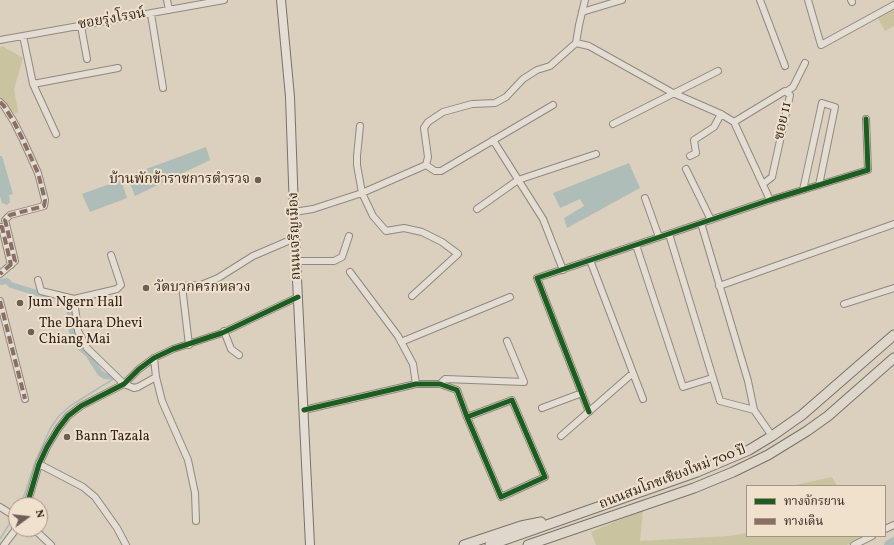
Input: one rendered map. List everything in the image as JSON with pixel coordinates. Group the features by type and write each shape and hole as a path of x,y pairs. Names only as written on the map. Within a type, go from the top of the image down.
{"main road":[{"name":"ถนนเจริญเมือง","path":"281,0 290,97 296,261 310,545"},
{"name":"ถนนสมโภชเชียงใหม่ 700 ปี","path":"490,545 697,472 749,450 802,415 894,335"},
{"name":"ถนนสมโภชเชียงใหม่ 700 ปี","path":"528,545 694,488 768,456 807,432 828,416 894,358"},
{"path":"464,545 520,526 570,516"},
{"path":"549,545 575,529"}],"street":[{"path":"167,0 169,10"},
{"name":"ซอยรุ่งโรจน์","path":"0,40 224,0"},
{"path":"426,165 428,157 424,128 428,122 443,112 472,104 495,103 506,97 523,79 537,70 550,66 576,43 585,0"},
{"path":"582,12 622,0"},
{"path":"760,0 785,66"},
{"path":"808,0 821,46 894,5"},
{"path":"150,14 163,88"},
{"path":"81,26 87,59"},
{"path":"24,36 33,84 56,134"},
{"path":"576,43 589,46 673,93 721,114 734,122 770,200"},
{"path":"786,92 793,87 806,63"},
{"path":"33,84 118,68"},
{"path":"613,124 718,71"},
{"name":"ซอย 11","path":"734,122 785,91 790,95 772,177 763,184"},
{"path":"0,102 14,122 23,140 38,173 45,200 44,206 10,215 5,220 15,261 0,274"},
{"path":"803,190 822,103 835,107 819,185"},
{"path":"426,165 436,171 441,171 553,105"},
{"path":"690,156 696,153 694,140 714,127 721,114"},
{"path":"590,412 537,278 770,200 868,170 866,119"},
{"path":"360,126 356,156 362,193 373,216 386,230 404,228 422,232 442,242 458,254 412,296"},
{"path":"493,140 543,219 563,270"},
{"path":"477,209 518,180 596,154"},
{"path":"294,212 313,209 362,193 426,165"},
{"path":"686,169 711,220"},
{"path":"645,198 659,237"},
{"path":"701,223 748,381 754,410 772,436"},
{"path":"720,286 894,224"},
{"path":"0,227 2,227 11,265"},
{"path":"669,234 720,401 754,410"},
{"path":"296,261 334,261 342,257 349,236"},
{"path":"189,345 182,286 201,285 218,278 253,256 295,238"},
{"path":"636,245 682,388 712,378"},
{"path":"38,280 41,292 74,299 120,287 121,285 111,255"},
{"path":"590,260 643,398"},
{"path":"350,272 401,342 413,364 416,384"},
{"path":"844,304 894,288"},
{"path":"401,342 510,297"},
{"path":"29,497 39,464 47,447 68,416 81,406 124,384 139,369 154,358 173,349 189,345 224,331 298,298"},
{"path":"74,299 78,331 88,348 124,384 134,388 156,377"},
{"path":"0,301 25,399"},
{"path":"224,331 231,349 239,355"},
{"path":"440,384 445,379 524,382 507,341"},
{"path":"154,358 156,377 162,401 188,460 195,493 196,521"},
{"path":"561,436 633,373"},
{"path":"304,410 416,384 440,384 457,390 467,417 501,497 545,477 512,400 467,417"},
{"path":"542,408 582,393"},
{"path":"39,464 83,487 95,496 117,528 126,545"},
{"path":"43,537 52,545"},
{"path":"854,545 870,537"}],"shaded area":[{"path":"894,7 894,26 885,31 877,17"},
{"path":"2,46 23,58 14,89 18,112 15,114 0,100 0,47"},
{"path":"206,147 210,160 135,196 127,176"},
{"path":"0,156 2,156 13,194 9,195 10,202 7,205 2,203 0,196"},
{"path":"629,163 640,188 567,228 564,218 584,206 580,199 560,208 553,193"},
{"path":"121,180 127,198 90,212 82,194"},
{"path":"832,477 836,485 796,485"},
{"path":"643,510 640,541 729,536 746,533 746,537 864,537 847,545 596,545 591,532"}],"waterway":[{"path":"0,282 7,281 11,285 37,293 46,294"},
{"path":"60,297 65,299 69,308 73,338 78,346 88,354 100,373 105,376 116,377"},
{"path":"24,497 35,462 50,429 59,416 70,406 115,378"},
{"path":"0,539 8,526"},
{"path":"889,545 894,542"}],"marked path":[{"path":"0,102 14,122 23,140 38,173 45,200 44,206 10,215 5,220 15,261 0,274"},
{"path":"0,227 2,227 11,265"},
{"path":"0,301 25,399"}],"cycle path":[{"path":"589,412 537,278 770,200 868,170 866,119"},
{"path":"29,497 39,464 47,447 68,416 81,406 124,384 139,369 154,358 173,349 222,333 298,297"},
{"path":"304,410 416,384 440,384 457,390 467,417 501,497 545,477 512,400 467,417"}],"place":[{"name":"บ้านพักข้าราชการตำรวจ","path":"258,180"},
{"name":"วัดบวกครกหลวง","path":"146,288"},
{"name":"Jum Ngern Hall","path":"20,303"},
{"name":"The Dhara Dhevi Chiang Mai","path":"31,332"},
{"name":"Bann Tazala","path":"67,437"}]}
